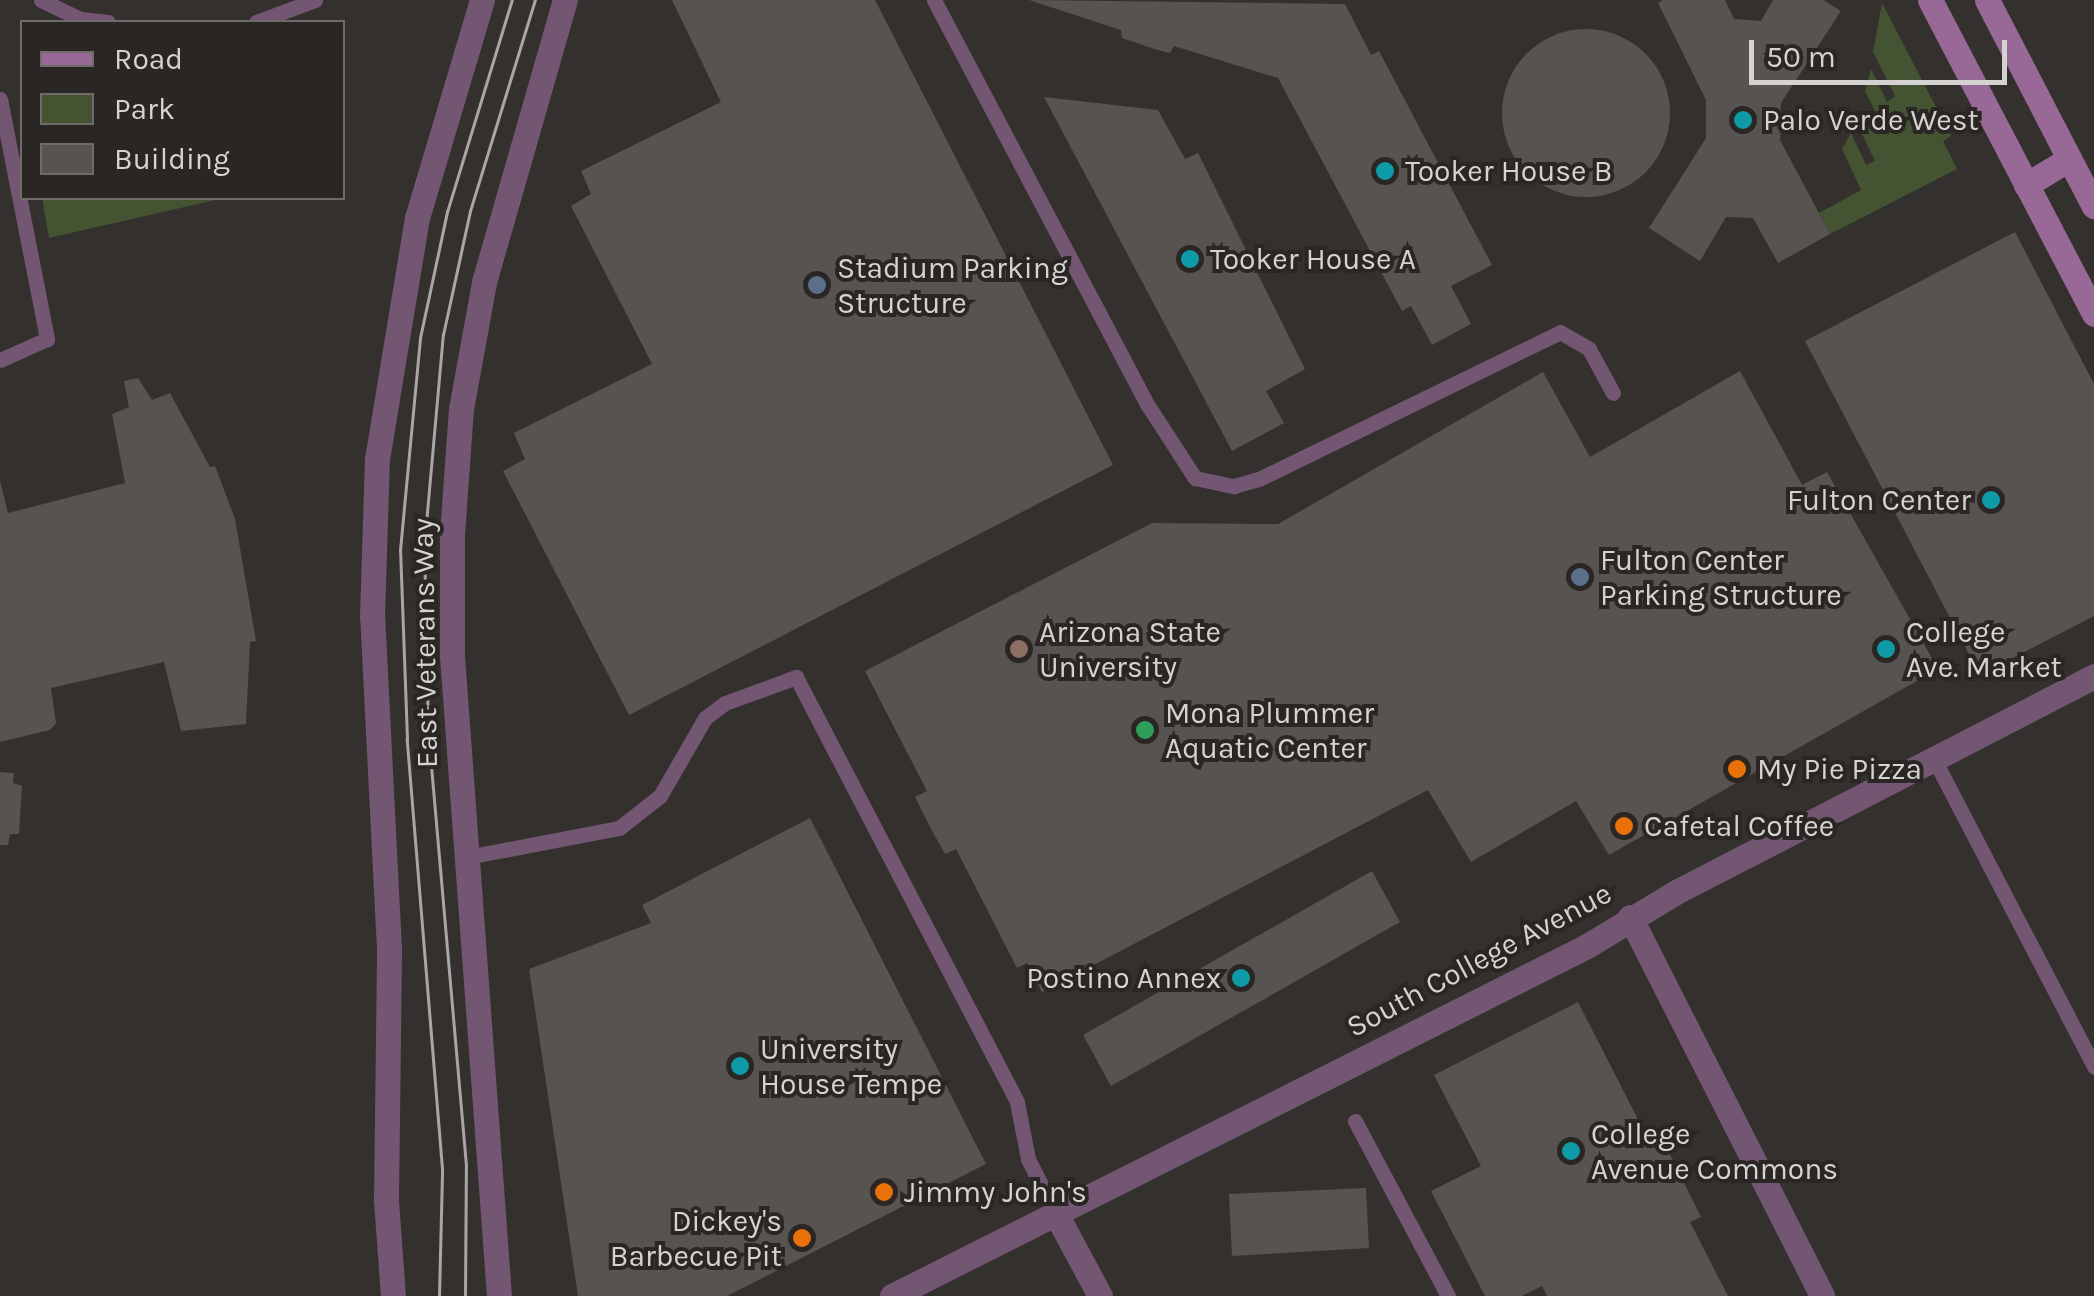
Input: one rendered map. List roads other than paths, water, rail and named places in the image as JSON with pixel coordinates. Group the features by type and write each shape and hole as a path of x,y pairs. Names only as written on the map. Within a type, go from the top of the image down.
{"main road":[{"path":"1930,0 2094,314"},
{"path":"1987,0 2094,206"},
{"path":"2026,185 2070,159"}],"street":[{"name":"East Veterans Way","path":"392,1296 386,1200 388,948 372,616 377,459 410,248 482,0"},
{"name":"East Veterans Way","path":"499,1296 450,596 462,409 500,214 565,0"},
{"name":"South College Avenue","path":"892,1296 1575,952 1630,917 2094,676"},
{"path":"1630,917 1822,1296"},
{"path":"1055,1212 1100,1296"}],"lane":[{"path":"41,0 89,20"},
{"path":"261,20 315,0"},
{"path":"934,0 1149,407 1195,478 1234,486 1259,478 1560,332 1590,349 1613,393"},
{"path":"0,99 47,339 0,360"},
{"path":"467,857 619,828 660,796 704,718 725,703 796,677 1017,1102 1028,1159 1055,1212"},
{"path":"1934,759 2094,1068"},
{"path":"1356,1122 1448,1296"}],"tram line":[{"path":"439,1296 442,1169 407,739 400,550 420,338 447,212 512,0"},
{"path":"465,1296 466,1166 428,734 424,546 443,335 470,211 535,0"}],"place":[{"name":"Palo Verde West","path":"1743,120"},
{"name":"Tooker House B","path":"1385,171"},
{"name":"Tooker House A","path":"1190,259"},
{"name":"Stadium Parking Structure","path":"817,285"},
{"name":"Fulton Center","path":"1991,500"},
{"name":"Fulton Center Parking Structure","path":"1580,577"},
{"name":"Arizona State University","path":"1019,649"},
{"name":"College Ave. Market","path":"1886,649"},
{"name":"Mona Plummer Aquatic Center","path":"1145,730"},
{"name":"My Pie Pizza","path":"1737,769"},
{"name":"Cafetal Coffee","path":"1624,826"},
{"name":"Postino Annex","path":"1241,978"},
{"name":"University House Tempe","path":"740,1066"},
{"name":"College Avenue Commons","path":"1571,1151"},
{"name":"Jimmy John's","path":"884,1192"},
{"name":"Dickey's Barbecue Pit","path":"802,1238"}]}
